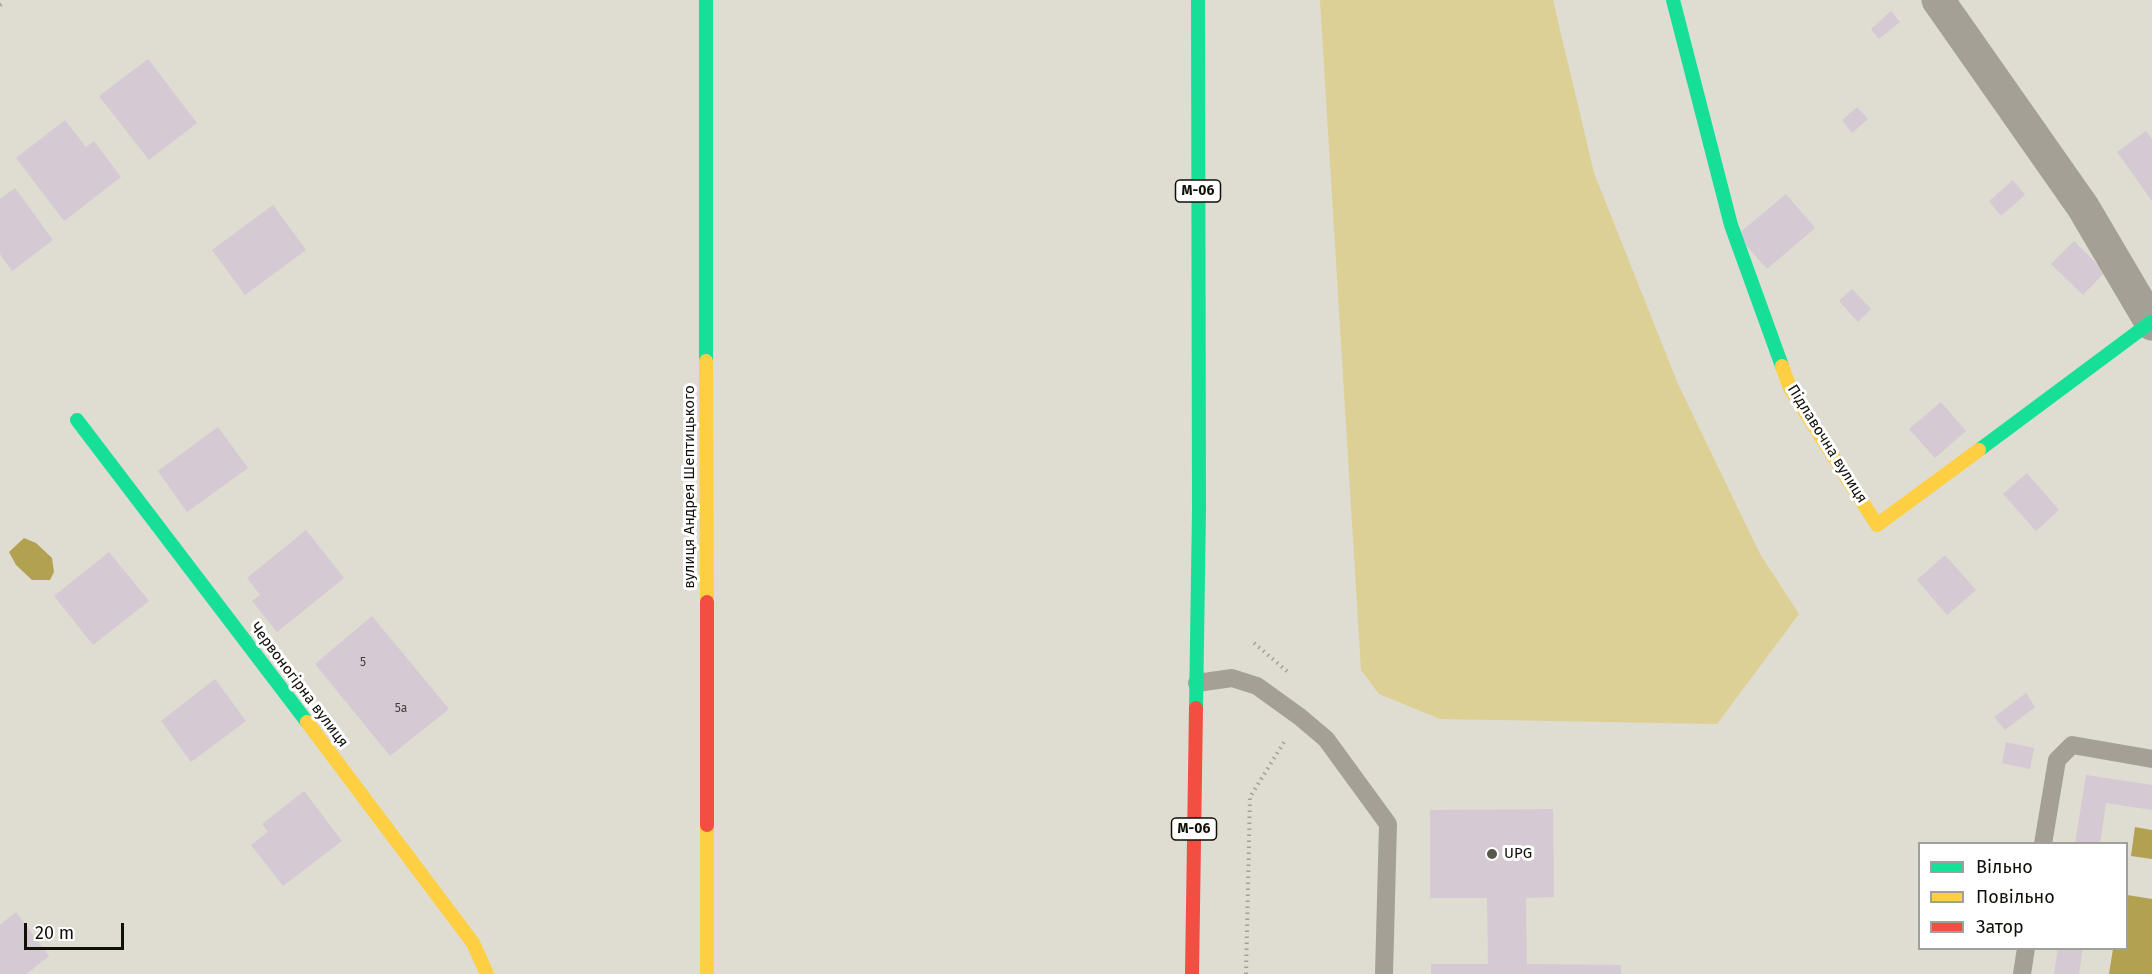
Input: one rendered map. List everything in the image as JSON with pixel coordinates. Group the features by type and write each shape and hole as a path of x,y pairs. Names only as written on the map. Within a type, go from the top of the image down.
{"main road":[{"name":"вулиця Андрея Шептицького","path":"706,0 707,974"},
{"name":"М-06","path":"1192,974 1199,510 1198,0"},
{"name":"Підлавочна вулиця","path":"1673,0 1731,225 1790,388 1877,525 2151,323"},
{"name":"Червоногірна вулиця","path":"77,420 453,915 473,943 487,974"}],"street":[{"name":"Підлавочна вулиця","path":"1938,0 2083,207 2151,323"}],"lane":[{"path":"1197,683 1232,678 1257,686 1300,717 1326,740 1388,824 1384,974"},
{"path":"2043,842 2057,760 2072,746 2152,759"},
{"path":"2022,974 2026,950"}],"path":[{"path":"1254,643 1289,674"},
{"path":"1246,974 1250,797 1300,717"}],"shaded area":[{"path":"1320,0 1553,0 1594,173 1678,384 1760,554 1799,614 1717,724 1440,719 1379,694 1361,670"},
{"path":"24,538 36,543 52,558 54,572 50,580 32,580 16,565 9,552"},
{"path":"2135,827 2152,830 2152,859 2131,856"},
{"path":"2128,895 2152,899 2152,974 2109,974 2113,950 2128,950"}],"building":[{"path":"1891,11 1900,22 1879,39 1871,29"},
{"path":"148,59 197,123 149,160 99,96"},
{"path":"1857,107 1868,119 1852,133 1842,120"},
{"path":"65,120 86,147 94,141 121,177 64,221 16,158"},
{"path":"2146,131 2152,139 2152,201 2117,152"},
{"path":"2013,180 2025,195 2001,216 1989,201"},
{"path":"15,188 53,240 12,271 0,254 0,199"},
{"path":"1786,194 1815,228 1767,269 1737,235"},
{"path":"273,205 306,250 245,295 212,250"},
{"path":"2074,241 2105,272 2083,295 2051,264"},
{"path":"1852,289 1871,309 1858,322 1839,301"},
{"path":"1941,402 1966,431 1935,458 1909,429"},
{"path":"218,427 248,468 187,512 158,471"},
{"path":"2027,473 2059,510 2036,531 2003,494"},
{"path":"306,530 344,578 277,632 252,601 260,595 247,578"},
{"path":"109,552 149,601 93,645 54,596"},
{"path":"1945,555 1976,590 1947,615 1917,580"},
{"path":"372,616 449,709 390,756 315,664"},
{"path":"215,679 246,721 191,762 161,721"},
{"path":"2026,693 2035,707 2005,730 1994,717"},
{"path":"2006,742 2034,748 2030,769 2002,763"},
{"path":"2086,775 2152,785 2152,810 2106,803 2100,842 2075,842"},
{"path":"304,791 342,841 283,886 251,845 268,832 262,824"},
{"name":"UPG","path":"1553,809 1554,897 1526,898 1527,964 1621,965 1621,974 1431,974 1431,964 1488,964 1487,898 1430,898 1430,810"},
{"path":"16,912 49,956 26,974 0,974 0,925"},
{"path":"2058,950 2083,950 2079,974 2054,974"}],"traffic: fast":[{"path":"706,0 706,361"},
{"path":"1196,708 1199,510 1198,0"},
{"path":"1673,0 1731,225 1782,366"},
{"path":"1979,450 2151,322"},
{"path":"77,420 307,722"}],"traffic: slow":[{"path":"706,361 707,602"},
{"path":"1782,366 1790,388 1877,525 1979,450"},
{"path":"307,722 473,943 487,974"},
{"path":"707,825 707,974"}],"traffic: jam":[{"path":"707,602 707,825"},
{"path":"1192,974 1196,708"}],"place":[{"name":"UPG","path":"1492,854"}]}
